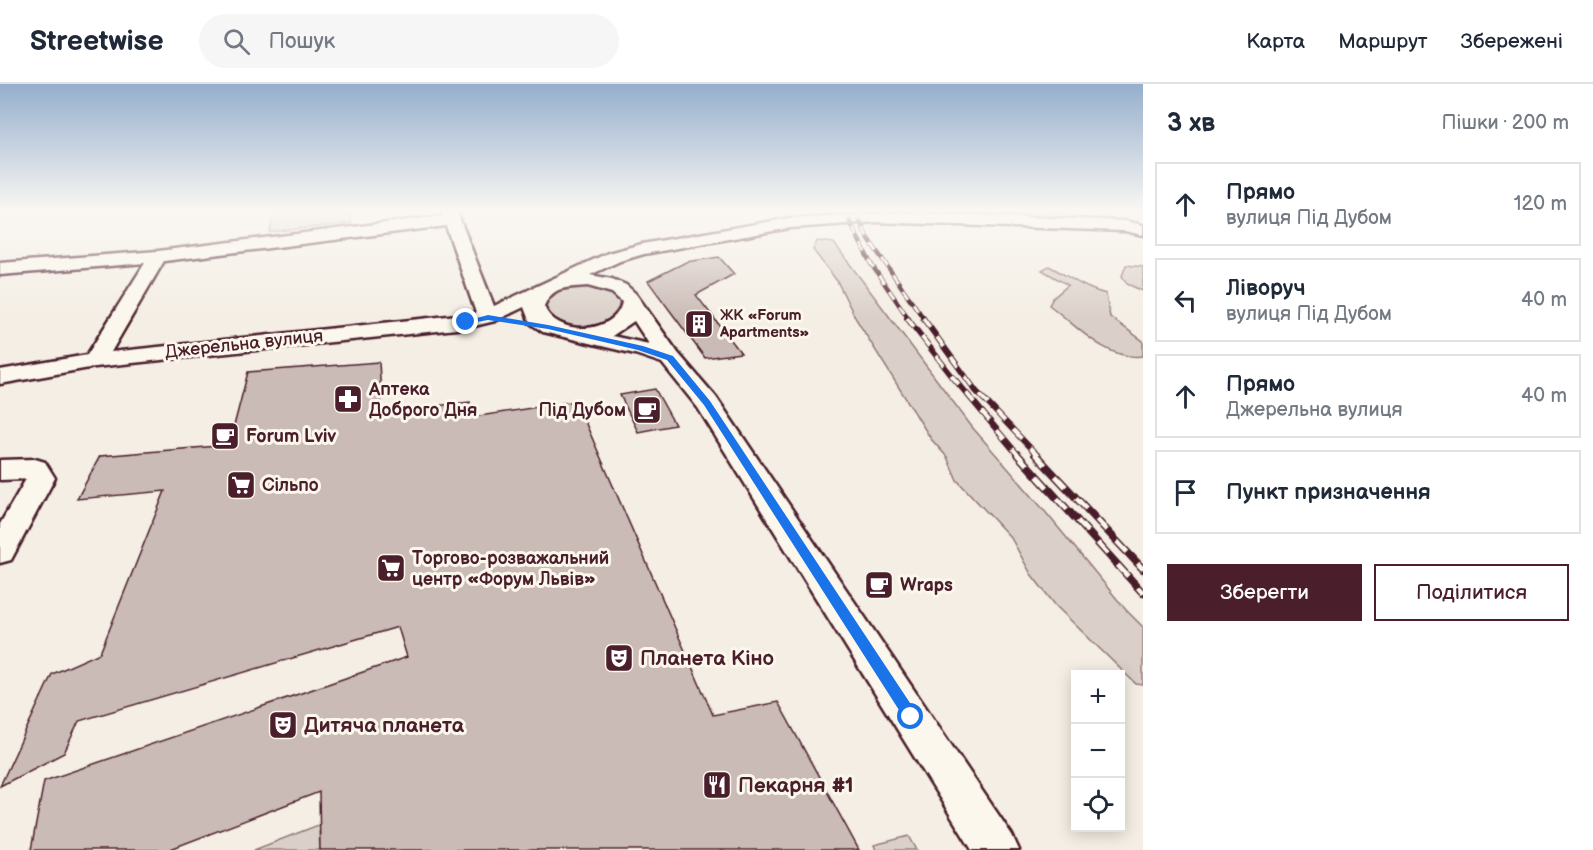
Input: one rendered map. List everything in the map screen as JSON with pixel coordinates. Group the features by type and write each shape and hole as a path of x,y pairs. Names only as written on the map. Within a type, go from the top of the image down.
{"street":[{"path":"0,269 158,256 218,248"},
{"path":"462,248 488,317"},
{"name":"Джерельна вулиця","path":"0,377 95,360 466,322 488,317 614,257 648,248"},
{"path":"556,330 585,334 605,331 621,324 630,315 630,301 621,276 628,261 642,249"},
{"path":"95,360 158,256"},
{"path":"670,358 640,348 556,330 536,319 531,309 533,299 547,288 570,280 605,283 620,289 670,358 714,413 997,850"},
{"name":"Джерельна вулиця","path":"488,317 556,330"},
{"path":"0,470 35,469 41,478 0,551"}],"shaded area":[{"path":"814,248 838,248 972,427 1126,610 1143,627 1143,685 1136,684 1125,673 1125,670 1122,670 1056,606 1031,574 1011,538 957,480 947,457 931,439 856,319 837,281 813,250"},
{"path":"1126,265 1143,267 1143,291 1127,284 1122,276"},
{"path":"1049,266 1084,286 1106,294 1110,317 1143,341 1143,356 1116,353 1104,347 1049,305 1053,298 1068,285 1042,270"},
{"path":"587,286 607,290 619,300 619,312 603,322 584,326 565,324 548,314 545,302 553,293 563,289"},
{"path":"326,822 326,830 319,832 320,850 254,850"},
{"path":"909,836 917,850 876,850 874,845"}],"building":[{"name":"ЖК «Forum Apartments»","path":"719,257 734,274 696,295 741,353 705,358 648,281 686,262"},
{"name":"Торгово-розважальний центр «Форум Львів»","path":"379,362 382,412 470,402 473,417 576,401 713,715 778,702 859,850 320,850 319,792 168,850 31,850 44,781 407,657 398,627 79,721 64,753 0,786 52,674 100,653 165,491 77,499 100,456 229,445 248,372"},
{"name":"Під Дубом","path":"655,389 675,425 638,432 620,395"}],"railway":[{"path":"863,248 871,264 909,319"},
{"path":"874,248 924,319"},
{"path":"907,318 1018,455"},
{"path":"923,318 976,391 1037,455"},
{"path":"1017,454 1143,593"},
{"path":"1035,454 1143,569"}],"place":[{"name":"ЖК «Forum Apartments»","path":"699,324"},
{"name":"Аптека Доброго Дня","path":"348,399"},
{"name":"Під Дубом","path":"647,410"},
{"name":"Forum Lviv","path":"225,436"},
{"name":"Сільпо","path":"241,485"},
{"name":"Торгово-розважальний центр «Форум Львів»","path":"391,568"},
{"name":"Wraps","path":"879,585"},
{"name":"Планета Кіно","path":"619,658"},
{"name":"Дитяча планета","path":"283,725"},
{"name":"Пекарня #1","path":"717,785"}],"route":[{"path":"466,322 488,317 548,327 564,333 640,348 670,358 707,403 911,717"}]}
